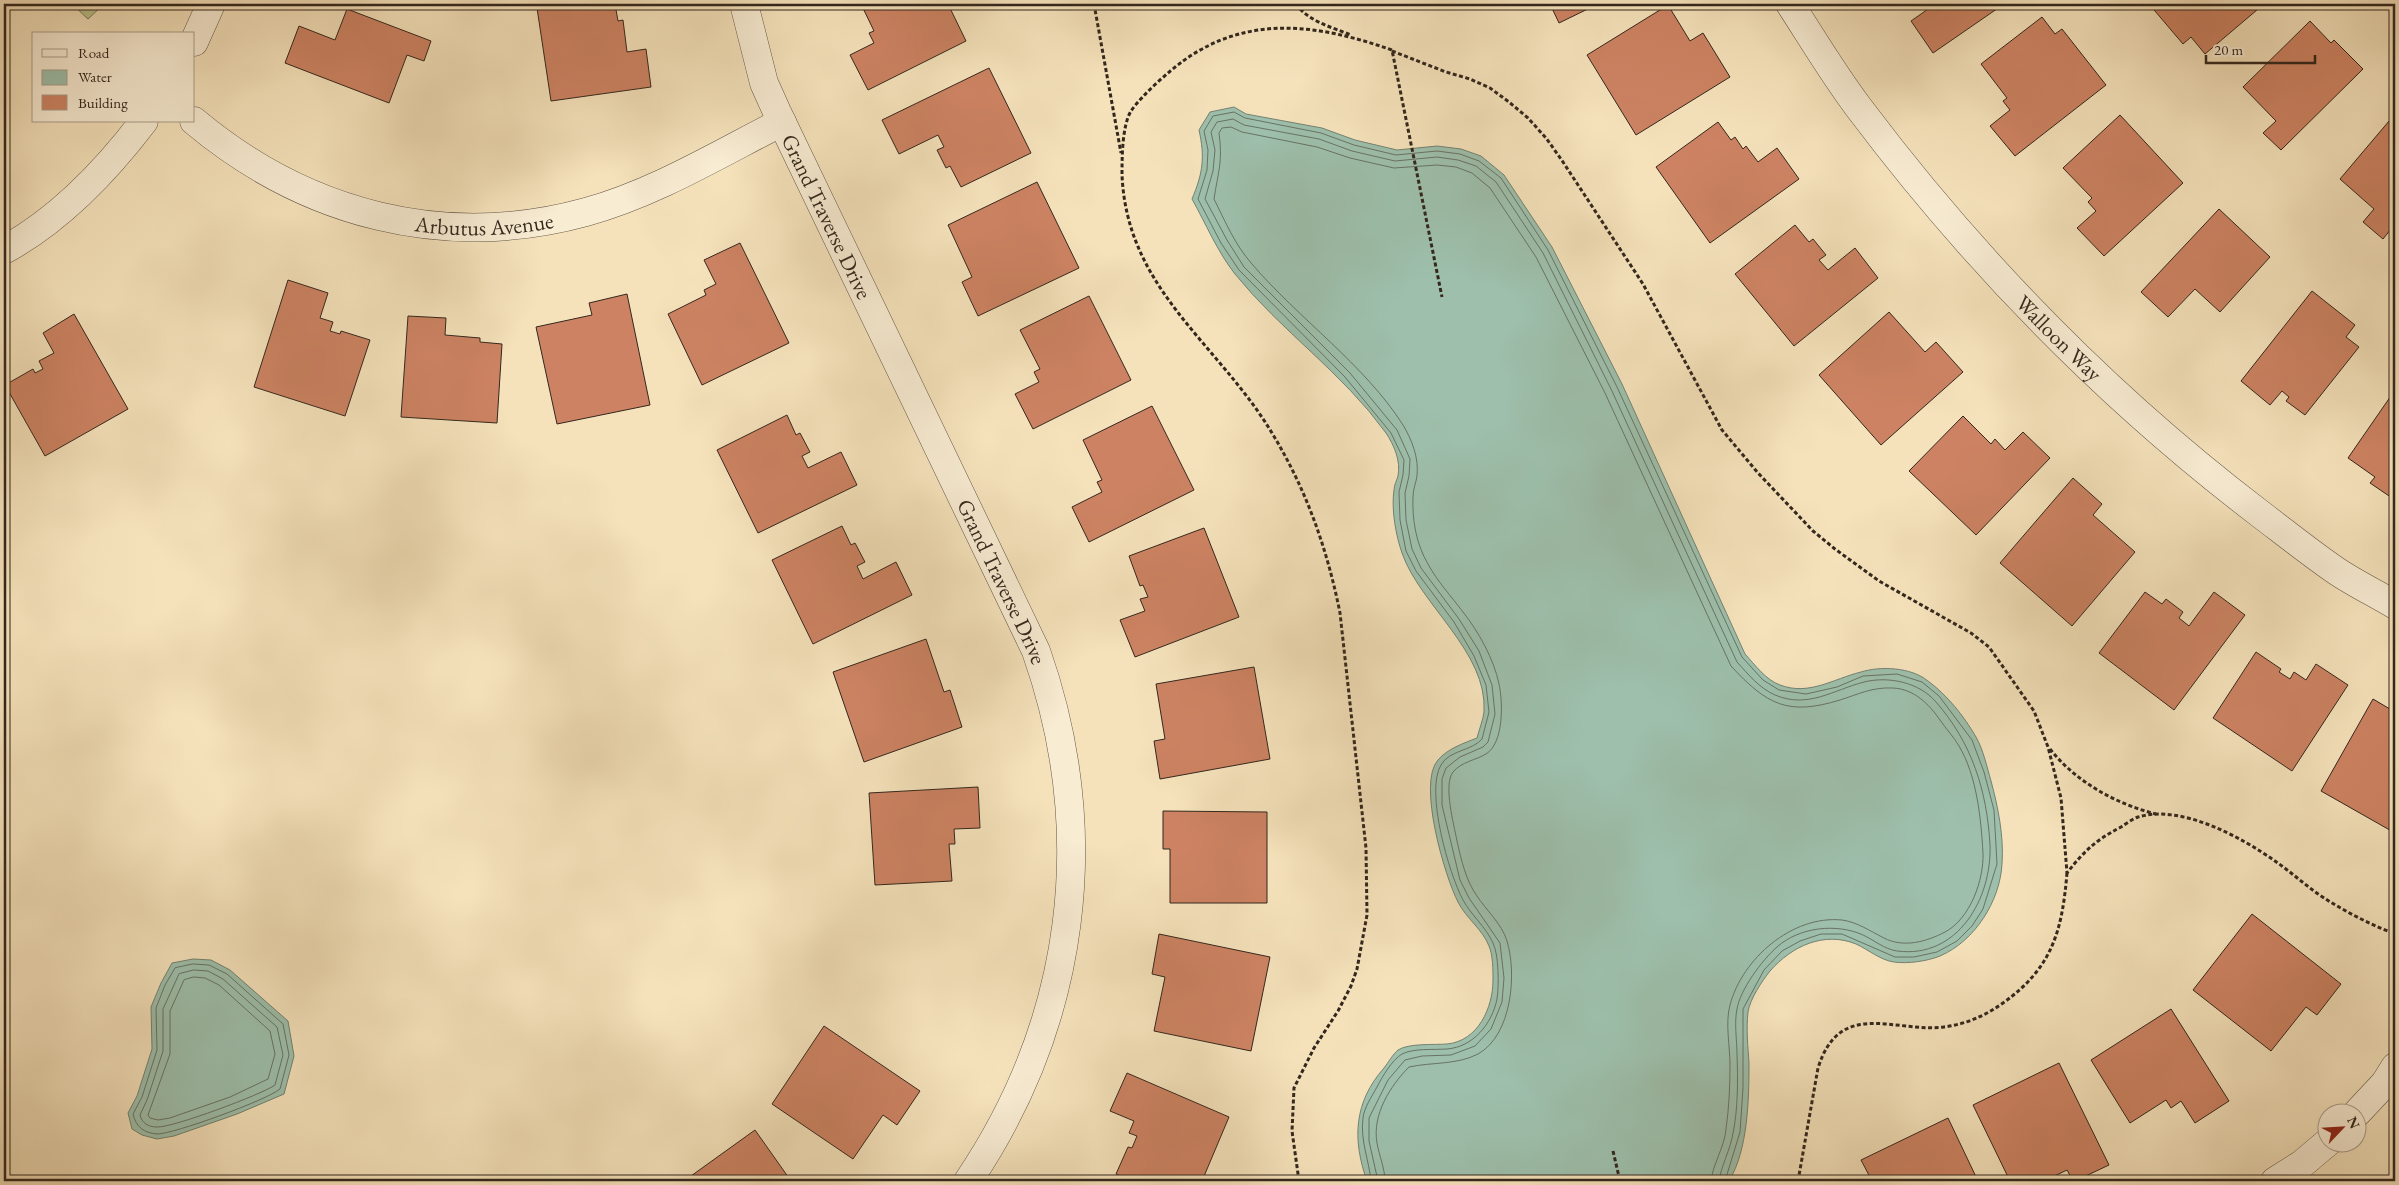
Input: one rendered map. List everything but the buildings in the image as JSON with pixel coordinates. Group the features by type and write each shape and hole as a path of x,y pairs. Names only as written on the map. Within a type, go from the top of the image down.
{"street":[{"path":"195,40 211,4"},
{"name":"Grand Traverse Drive","path":"744,4 764,83 1036,651 1051,699 1064,754 1071,832 1070,889 1063,955 1049,1014 1032,1061 1008,1113 968,1181"},
{"name":"Walloon Way","path":"1790,4 1858,107 1951,224 2005,285 2063,343 2145,419 2218,482 2336,570 2395,605"},
{"name":"Arbutus Avenue","path":"195,121 219,141 266,172 314,196 366,214 424,224 481,227 538,222 589,211 632,196 782,122"},
{"path":"4,250 42,225 78,195 119,154 143,122"},
{"path":"2366,1103 2385,1083 2395,1067"},
{"path":"2275,1181 2302,1164 2316,1152"}],"path":[{"path":"1094,4 1122,160 1125,206 1140,254 1164,296 1253,404 1288,461 1311,507 1334,580 1340,612 1366,848 1367,915 1357,969 1351,986 1338,1011 1314,1048 1294,1088 1292,1131 1299,1181"},
{"path":"1296,4 1301,10 1320,23 1470,79 1490,88 1509,102 1546,138 1644,284 1722,430 1741,453 1775,492 1813,531 1835,550 1879,581 1971,633 1989,648 2034,711 2048,747 2061,798 2067,873 2058,929 2052,948 2043,964 2020,991 1988,1014 1975,1020 1943,1027 1908,1026 1876,1022 1861,1024 1834,1038 1823,1054 1818,1068 1798,1181"},
{"path":"1122,160 1125,134 1131,112 1169,71 1191,55 1217,42 1247,30 1274,28 1325,31 1365,41"},
{"path":"1392,50 1442,297"},
{"path":"2048,747 2061,762 2114,799 2136,809 2160,815 2181,817 2228,833 2275,861 2320,895 2365,922 2395,934"},
{"path":"2067,873 2083,852 2098,839 2137,818 2160,815"},
{"path":"1613,1151 1620,1181"}],"green space":[{"path":"72,4 104,4 88,19"}],"water":[{"path":"1234,107 1246,114 1322,128 1355,140 1397,150 1437,146 1461,149 1481,156 1504,175 1552,247 1622,384 1745,654 1770,680 1791,688 1811,688 1861,672 1877,669 1904,670 1921,676 1955,706 1978,742 1985,758 1996,801 2002,843 2000,878 1991,905 1974,930 1964,940 1953,949 1935,958 1924,961 1894,962 1879,957 1856,944 1832,939 1809,943 1798,948 1788,954 1770,971 1754,996 1748,1012 1748,1108 1744,1140 1735,1169 1729,1181 1367,1181 1359,1150 1358,1136 1361,1108 1374,1081 1398,1050 1415,1045 1458,1042 1467,1037 1482,1021 1490,1001 1493,963 1490,950 1483,935 1461,908 1446,872 1435,830 1430,788 1432,772 1438,760 1461,744 1477,738 1484,712 1482,690 1475,669 1465,649 1423,591 1402,553 1396,531 1393,505 1394,488 1399,465 1389,438 1351,391 1253,295 1235,274 1217,247 1192,199 1199,181 1202,165 1199,130 1210,112"},
{"path":"193,959 211,960 230,970 288,1021 294,1056 284,1094 237,1114 174,1136 157,1139 142,1135 132,1129 128,1113 137,1096 152,1049 151,1007 161,983 172,963"}]}
